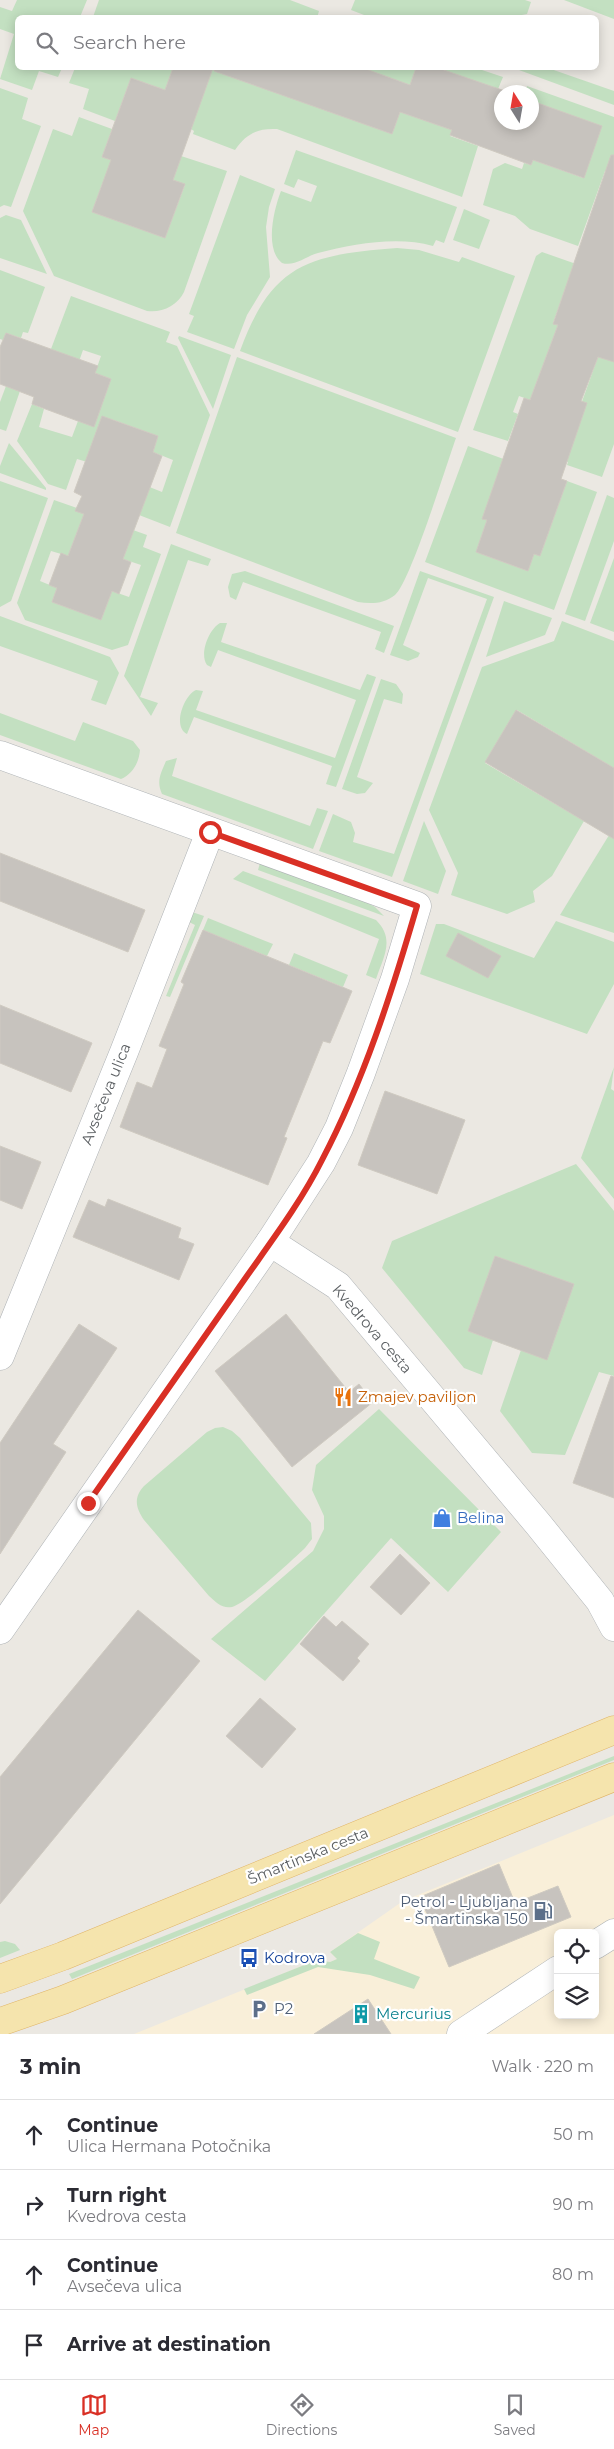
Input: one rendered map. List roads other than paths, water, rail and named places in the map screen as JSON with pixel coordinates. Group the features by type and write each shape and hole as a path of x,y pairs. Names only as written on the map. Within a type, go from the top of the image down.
{"main road":[{"name":"Šmartinska cesta","path":"0,1979 64,1956 614,1730"},
{"path":"0,2022 63,2000 614,1777"}],"street":[{"path":"0,755 417,906 395,979 339,1128 321,1163 270,1242 0,1630"},
{"name":"Avsečeva ulica","path":"0,1356 124,1052 210,832"},
{"name":"Kvedrova cesta","path":"270,1242 338,1286 538,1524 600,1601 614,1627"},
{"path":"599,1942 614,1933"},
{"path":"461,2034 554,1973"}],"place":[{"name":"Zmajev paviljon","path":"343,1397"},
{"name":"Belina","path":"442,1518"},
{"name":"Petrol - Ljubljana - Šmartinska 150","path":"543,1911"},
{"name":"Kodrova","path":"249,1958"},
{"name":"P2","path":"259,2009"},
{"name":"Mercurius","path":"361,2014"}]}
